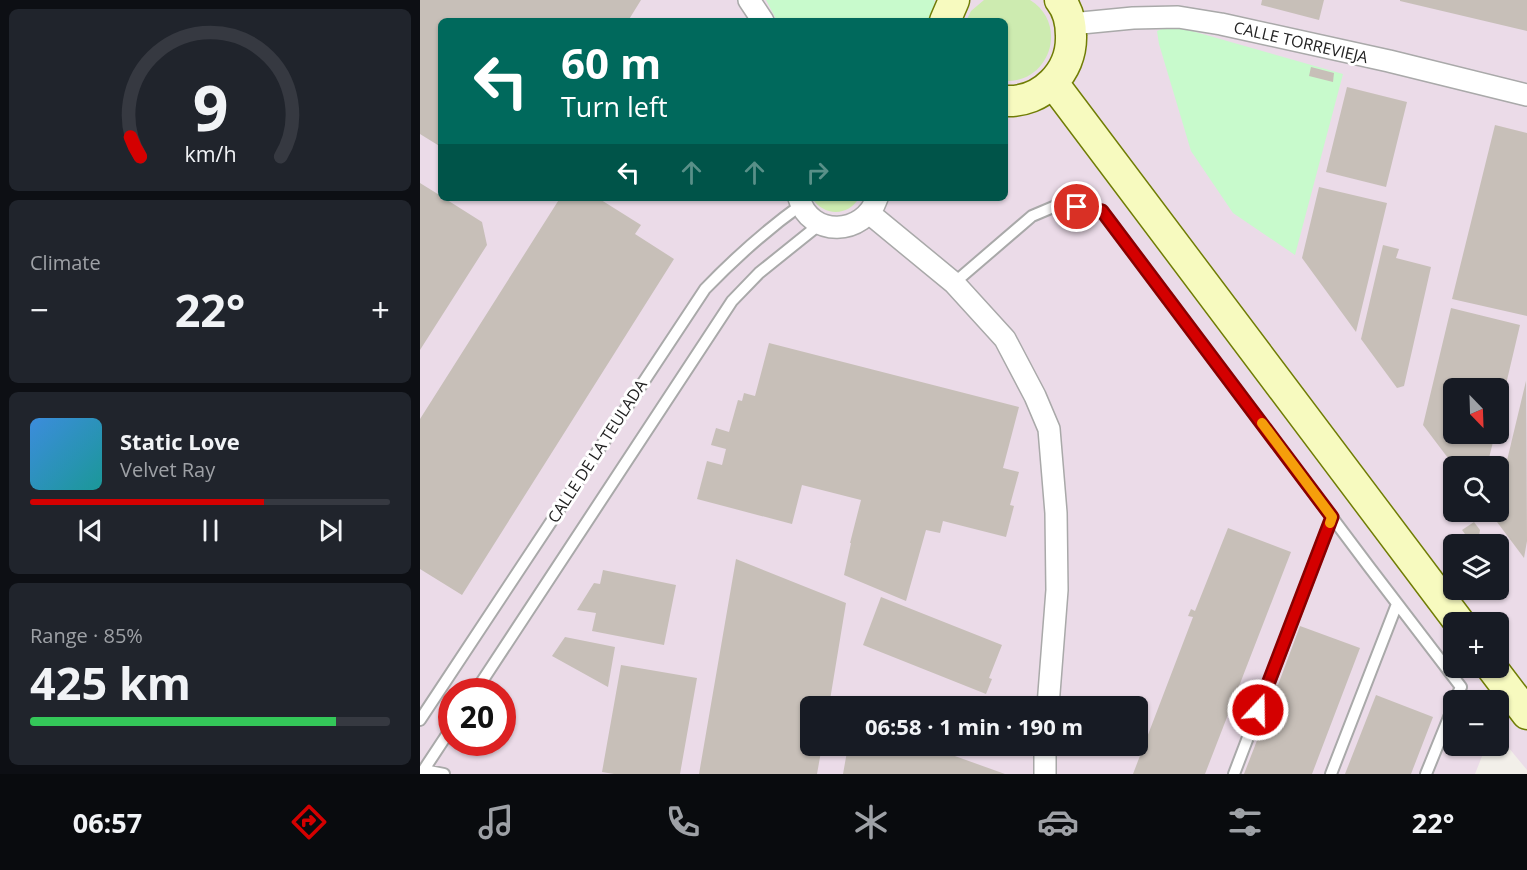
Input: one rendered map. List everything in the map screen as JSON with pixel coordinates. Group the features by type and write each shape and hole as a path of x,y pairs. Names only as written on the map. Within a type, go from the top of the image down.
{"street":[{"path":"749,0 761,18"},
{"path":"946,18 954,0"},
{"path":"1008,101 1014,102 1035,96 1053,83 1065,66 1071,46 1065,12"},
{"name":"CALLE TORREVIEJA","path":"1065,12 1133,18 1178,17 1221,24 1389,61 1527,95"},
{"path":"1053,83 1451,612"},
{"path":"800,201 809,216 820,224 835,227 849,226 859,222 873,205 954,283 1005,339 1035,396 1049,429 1056,513 1057,590 1049,696"},
{"path":"1500,678 1527,714"},
{"path":"1045,756 1045,774"}],"lane":[{"name":"CALLE DE LA TEULADA","path":"420,720 705,288 737,256 800,201"},
{"path":"954,283 1032,216 1058,205 1102,211 1461,687 1460,690"},
{"name":"CALLE DE LA TEULADA","path":"484,678 732,301 759,273 820,224"},
{"path":"1234,774 1332,517"},
{"path":"1332,774 1397,604"},
{"path":"1426,774 1443,732"},
{"path":"438,749 422,772 444,774"}],"shaded area":[{"path":"420,0 1527,0 1527,770 1509,748 1509,690 1443,690 1443,756 1482,756 1475,774 420,774"}],"green space":[{"path":"766,0 934,0 935,2 930,18 775,18"},
{"path":"984,0 1030,0 1042,10 1049,23 1051,37 1049,50 1043,63 1033,73 1021,79 1008,81 1008,18 968,18 971,11"},
{"path":"1171,25 1343,74 1295,255 1233,213 1191,151 1159,44 1157,31"},
{"path":"814,201 856,201 849,209 836,212"}],"building":[{"path":"420,0 641,0 630,18 438,18 438,145 420,134"},
{"path":"1262,0 1324,0 1319,20 1261,5"},
{"path":"1527,0 1527,31 1400,1"},
{"path":"1311,67 1334,73 1333,82 1309,76"},
{"path":"1347,87 1407,102 1386,187 1326,172"},
{"path":"1495,125 1527,133 1527,316 1452,299"},
{"path":"420,183 438,194 438,201 449,201 482,222 487,245 420,350"},
{"path":"1319,187 1387,203 1356,332 1302,258"},
{"path":"558,201 603,201 641,225 635,234 674,259 462,595 420,569 420,419"},
{"path":"1383,245 1399,249 1396,258 1431,267 1404,386 1397,388 1361,339"},
{"path":"1451,308 1520,325 1507,378 1443,378 1443,444 1492,444 1490,456 1446,456 1423,425"},
{"path":"769,343 1019,407 1003,468 1019,472 1010,505 1014,506 1006,537 943,521 940,533 926,530 906,601 844,575 861,500 802,485 792,524 697,499 707,461 722,465 726,449 711,445 716,428 729,432 738,400 742,401 744,393 755,396"},
{"path":"1526,381 1527,541 1524,558 1509,538 1509,534 1506,534 1497,522 1509,522 1508,456"},
{"path":"1474,522 1480,530 1479,534 1465,534 1462,530"},
{"path":"1228,528 1291,552 1205,774 1133,774 1140,756 1148,756 1148,735 1193,617 1188,616 1191,609 1195,611"},
{"path":"736,559 846,603 831,696 800,696 800,756 820,756 817,774 699,774"},
{"path":"603,570 676,585 664,645 592,631 596,613 577,610 594,583 600,584"},
{"path":"881,597 1002,645 989,678 992,679 986,694 863,645"},
{"path":"1300,626 1360,648 1312,774 1244,774 1275,694 1269,693 1273,683 1278,685"},
{"path":"565,637 615,647 608,687 552,656"},
{"path":"621,665 697,678 680,774 602,772"},
{"path":"1376,695 1433,717 1411,774 1345,774"},
{"path":"846,756 955,756 1005,774 843,774"}],"slow traffic":[{"path":"1262,423 1332,517 1330,523"}],"route":[{"path":"1077,207 1102,211 1332,517 1258,710"}]}
